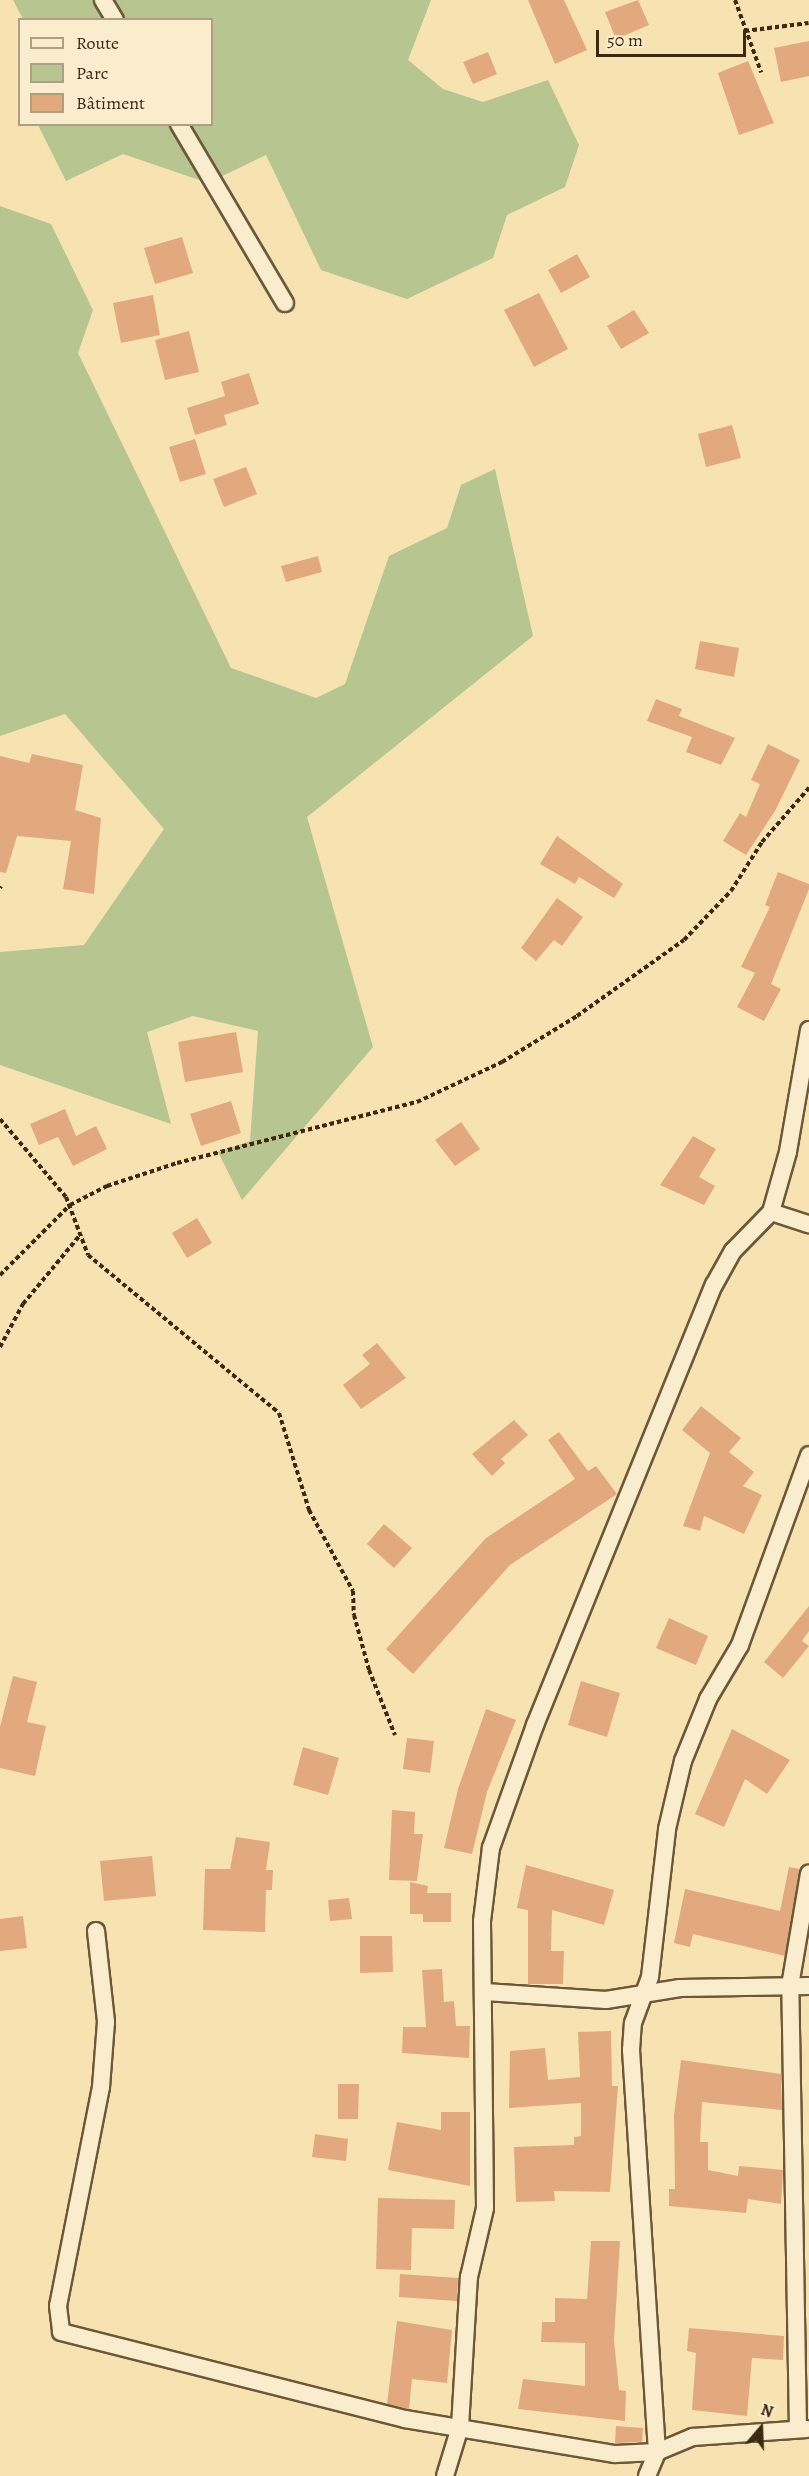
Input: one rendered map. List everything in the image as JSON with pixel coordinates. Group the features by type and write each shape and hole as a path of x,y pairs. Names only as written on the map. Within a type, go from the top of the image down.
{"street":[{"path":"103,0 114,18"},
{"path":"180,126 285,303"},
{"path":"445,2476 460,2427 469,2277 485,2208 481,2074 485,1992 482,1921 491,1848 535,1725 714,1285 733,1251 771,1212 786,1160 809,1030"},
{"path":"771,1212 809,1224"},
{"path":"647,2476 657,2452 631,2050 633,2023 644,1996 667,1830 683,1761 708,1699 740,1646 809,1455"},
{"path":"96,1931 106,2022 101,2087 58,2306 61,2332 331,2403 615,2454 657,2452 693,2437 803,2429 790,1986 809,1874"},
{"path":"485,1992 606,2000 644,1996 680,1988 809,1986"}],"path":[{"path":"735,0 761,72"},
{"path":"745,31 809,23"},
{"path":"0,1275 70,1205 149,1171 417,1102 502,1062 596,1003 684,940 731,891 762,842 809,788"},
{"path":"0,1119 70,1205 88,1255 279,1413 309,1510 353,1591 354,1616 369,1670 395,1735"},
{"path":"0,1347 23,1304 81,1234"}],"green space":[{"path":"13,0 431,0 408,60 443,89 483,102 548,80 579,145 565,187 507,215 493,258 407,299 321,270 266,155 208,183 123,154 66,181 38,126 213,126 213,18 22,18"},
{"path":"0,206 51,224 93,310 78,353 231,668 316,698 345,684 389,556 447,528 461,485 495,469 533,636 307,817 373,1047 242,1200 218,1152 250,1141 258,1031 193,1016 147,1032 171,1124 0,1065 0,952 84,945 164,829 65,714 0,736"}],"building":[{"path":"528,0 564,0 587,50 555,64"},
{"path":"638,0 649,25 616,39 605,12"},
{"path":"809,41 809,76 781,82 774,48"},
{"path":"488,52 497,74 473,84 463,62"},
{"path":"748,61 774,123 739,135 718,73"},
{"path":"182,237 193,273 155,284 144,248"},
{"path":"577,254 590,277 561,293 548,270"},
{"path":"539,293 568,349 534,367 504,310"},
{"path":"153,295 160,335 121,343 113,303"},
{"path":"634,310 649,333 621,349 607,326"},
{"path":"189,331 199,372 165,380 155,340"},
{"path":"249,373 259,404 224,415 227,425 195,435 187,408 225,396 221,382"},
{"path":"732,425 741,458 706,467 698,434"},
{"path":"195,439 206,474 180,482 169,447"},
{"path":"246,467 257,494 224,507 213,479"},
{"path":"318,556 322,572 286,582 281,566"},
{"path":"700,641 739,648 734,677 695,669"},
{"path":"656,699 682,709 679,716 735,738 721,765 686,752 692,737 647,721"},
{"path":"768,744 800,760 775,811 746,855 723,841 740,813 746,817 760,784 751,780"},
{"path":"32,754 83,765 75,810 101,818 94,894 63,889 71,841 17,836 6,873 0,872 0,756 29,763"},
{"path":"557,836 623,884 614,898 579,877 575,884 540,864"},
{"path":"778,872 809,884 809,889 771,984 781,989 764,1021 737,1007 755,973 741,967 770,907 765,905"},
{"path":"557,898 583,917 562,946 554,940 536,961 521,948"},
{"path":"236,1032 243,1072 185,1082 178,1042"},
{"path":"231,1101 241,1133 201,1146 190,1114"},
{"path":"65,1109 76,1136 96,1126 107,1149 73,1166 58,1137 39,1145 30,1124"},
{"path":"461,1122 480,1149 455,1166 435,1140"},
{"path":"693,1136 716,1149 699,1177 715,1186 704,1205 660,1185"},
{"path":"197,1218 212,1243 187,1258 172,1233"},
{"path":"377,1343 406,1378 361,1409 343,1385 370,1364 362,1355"},
{"path":"701,1406 741,1438 729,1452 754,1472 743,1486 762,1495 744,1534 704,1516 700,1531 683,1526 710,1453 682,1430"},
{"path":"514,1420 528,1435 501,1459 505,1463 492,1476 472,1454"},
{"path":"559,1432 588,1471 596,1466 617,1494 510,1565 413,1674 386,1649 486,1538 575,1479 548,1440"},
{"path":"384,1524 412,1548 394,1568 367,1544"},
{"path":"809,1606 809,1631 802,1641 809,1646 783,1678 764,1662"},
{"path":"669,1618 708,1636 696,1665 656,1648"},
{"path":"13,1676 37,1682 27,1722 46,1726 35,1776 0,1768 0,1727"},
{"path":"581,1681 620,1693 607,1737 568,1725"},
{"path":"486,1709 516,1720 487,1792 472,1854 444,1848 458,1789"},
{"path":"732,1729 790,1760 767,1794 745,1779 724,1827 695,1814"},
{"path":"407,1738 434,1741 430,1773 403,1769"},
{"path":"303,1747 339,1758 328,1795 293,1785"},
{"path":"392,1810 415,1812 414,1834 423,1834 417,1881 389,1880"},
{"path":"236,1837 270,1842 266,1870 273,1870 272,1890 266,1890 265,1932 203,1930 205,1869 230,1869"},
{"path":"152,1856 156,1896 104,1901 100,1861"},
{"path":"526,1865 614,1890 604,1925 552,1910 551,1951 564,1951 563,1984 528,1984 528,1910 517,1908"},
{"path":"789,1867 800,1869 785,1956 693,1934 690,1947 674,1943 685,1889 780,1911"},
{"path":"410,1882 428,1886 427,1893 451,1893 451,1922 423,1922 423,1914 410,1914"},
{"path":"349,1898 352,1919 330,1921 328,1900"},
{"path":"23,1916 27,1948 0,1951 0,1919"},
{"path":"360,1936 392,1936 393,1972 360,1973"},
{"path":"442,1969 444,2002 454,2001 456,2026 470,2026 469,2058 402,2053 403,2027 426,2027 422,1970"},
{"path":"611,2031 612,2086 618,2086 610,2192 554,2191 555,2201 516,2202 514,2147 574,2145 574,2137 581,2136 581,2103 509,2108 510,2051 545,2048 548,2080 580,2077 578,2032"},
{"path":"681,2060 781,2074 782,2110 702,2102 700,2142 708,2142 708,2170 738,2176 739,2166 783,2170 781,2204 748,2199 746,2213 669,2206 669,2189 675,2189 674,2115"},
{"path":"338,2084 359,2084 358,2119 338,2119"},
{"path":"441,2112 470,2112 470,2186 388,2170 397,2122 441,2130"},
{"path":"315,2134 348,2139 346,2161 312,2157"},
{"path":"378,2198 455,2200 454,2229 412,2228 411,2270 376,2269"},
{"path":"591,2241 620,2241 614,2340 619,2390 626,2391 625,2421 518,2409 523,2379 585,2386 585,2343 541,2342 542,2322 555,2322 555,2298 587,2299"},
{"path":"400,2274 458,2278 457,2301 399,2297"},
{"path":"397,2321 452,2330 447,2383 412,2379 409,2409 387,2404"},
{"path":"689,2328 784,2336 783,2360 752,2358 747,2416 692,2410 696,2353 687,2351"},
{"path":"616,2426 643,2428 642,2442 615,2443"}]}
